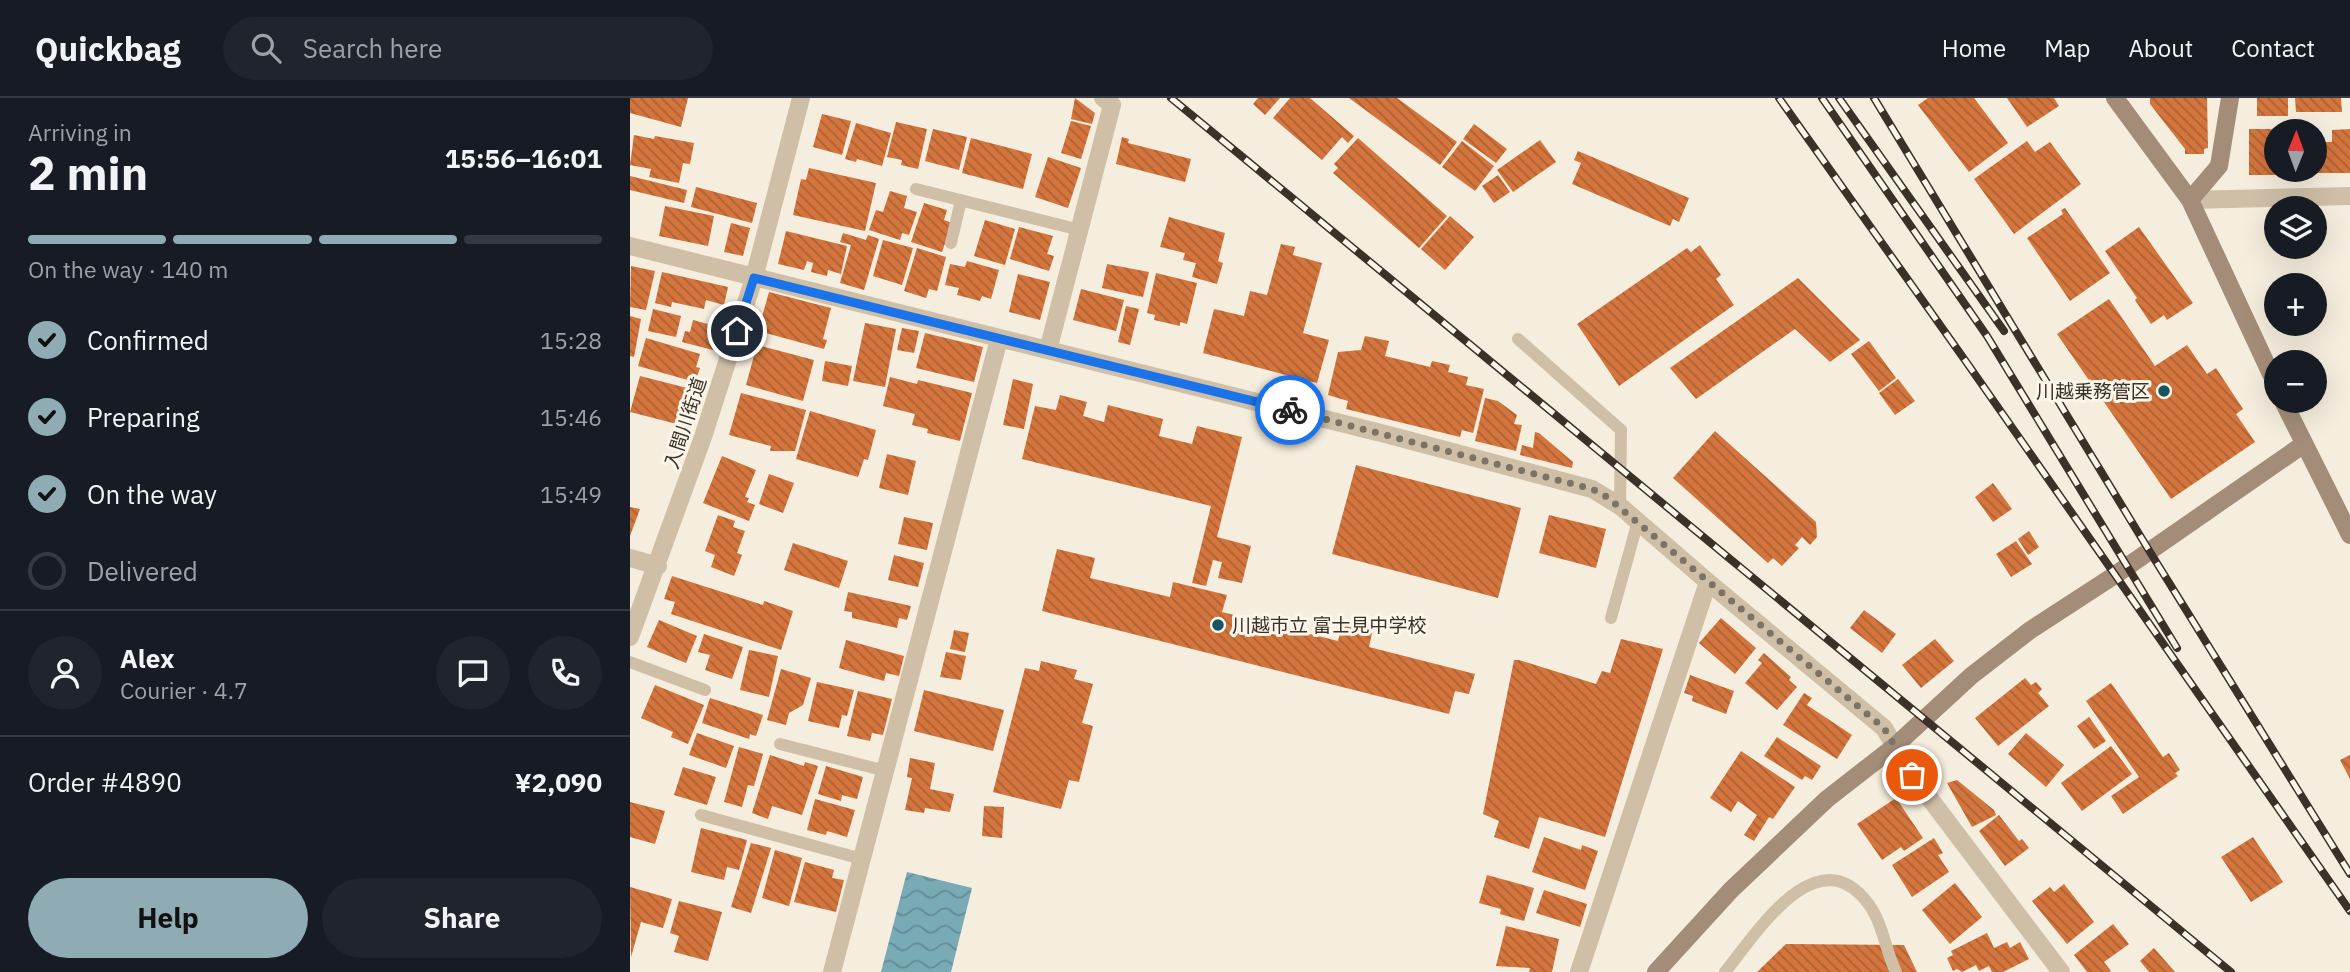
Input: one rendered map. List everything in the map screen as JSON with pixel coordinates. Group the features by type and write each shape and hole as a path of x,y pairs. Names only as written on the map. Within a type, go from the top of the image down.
{"street":[{"name":"入間川街道","path":"630,637 703,438 754,278 801,98"},
{"path":"1048,350 1112,105 1103,98"},
{"path":"2115,98 2190,200 2264,359"},
{"path":"2190,200 2220,166 2230,98"},
{"path":"2190,200 2350,196"},
{"path":"630,246 1389,435 1592,489 1620,506 1884,728 1912,775 2061,972"},
{"path":"832,972 999,339"},
{"path":"2289,413 2350,535"},
{"path":"1656,972 1731,890 1827,799 1895,746 1971,676 2029,631 2304,444"},
{"path":"630,558 658,566"},
{"path":"1579,972 1708,582"}],"lane":[{"path":"916,189 1080,230"},
{"path":"951,243 961,200"},
{"path":"1518,339 1621,430 1620,506"},
{"path":"1611,618 1637,521"},
{"path":"630,662 705,690"},
{"path":"780,744 886,771"},
{"path":"701,816 862,859"},
{"path":"1725,972 1787,898 1810,883 1832,879 1854,889 1868,903 1879,923 1896,972"}],"water":[{"path":"907,872 972,888 951,972 881,972"}],"building":[{"path":"630,98 688,98 681,127 630,113"},
{"path":"1075,98 1095,113 1092,124 1071,119"},
{"path":"1258,98 1280,98 1265,115 1253,104"},
{"path":"1290,98 1310,98 1354,136 1348,143 1342,137 1322,160 1273,118"},
{"path":"1349,98 1397,98 1457,142 1440,165"},
{"path":"1928,98 1974,98 2008,143 1969,172 1918,105"},
{"path":"2007,98 2054,98 2059,106 2027,127"},
{"path":"2150,98 2207,98 2208,148 2204,149 2204,154 2185,154 2185,149 2150,104"},
{"path":"2257,98 2288,98 2288,116 2257,116"},
{"path":"2295,98 2341,98 2342,112 2296,112"},
{"path":"822,114 851,121 842,155 813,147"},
{"path":"1071,121 1091,126 1081,159 1061,153"},
{"path":"896,122 927,129 918,169 901,165 902,160 887,157"},
{"path":"856,123 891,133 882,166 857,159 856,162 845,159"},
{"path":"1474,124 1507,149 1496,163 1463,139"},
{"path":"933,129 967,137 959,170 925,161"},
{"path":"2249,129 2264,129 2264,175 2249,175"},
{"path":"2350,129 2350,173 2328,173 2328,142 2332,142 2332,130"},
{"path":"634,135 694,143 690,164 683,163 679,183 649,177 651,169 630,165"},
{"path":"1122,137 1129,139 1128,143 1191,159 1185,182 1116,164"},
{"path":"971,138 1032,154 1023,189 962,173"},
{"path":"1358,138 1447,216 1419,248 1333,173 1338,168 1334,164"},
{"path":"1540,140 1556,162 1513,192 1497,170"},
{"path":"1462,141 1494,166 1475,191 1442,167"},
{"path":"2027,141 2035,152 2050,142 2081,184 2014,234 1974,179"},
{"path":"1578,151 1689,198 1679,222 1673,219 1670,226 1572,184 1581,163 1574,160"},
{"path":"1048,157 1081,168 1068,208 1035,197"},
{"path":"809,168 876,183 865,231 793,215 801,179 806,180"},
{"path":"1498,175 1510,192 1494,203 1482,186"},
{"path":"630,176 687,190 684,203 630,190"},
{"path":"696,187 757,203 752,223 691,207"},
{"path":"890,191 907,196 904,208 917,212 909,235 902,233 900,240 869,230 876,210 883,212"},
{"path":"924,203 947,210 944,220 952,223 942,252 911,242"},
{"path":"665,206 714,216 708,246 659,236"},
{"path":"2065,208 2110,273 2070,301 2027,238 2063,214 2061,210"},
{"path":"1450,216 1474,237 1445,270 1421,249"},
{"path":"1169,217 1225,233 1218,261 1223,263 1217,284 1192,277 1196,263 1183,260 1185,253 1160,247"},
{"path":"985,220 1015,229 1005,265 974,256"},
{"path":"731,223 750,228 743,256 724,252"},
{"path":"1019,227 1053,236 1047,254 1054,256 1049,271 1010,259"},
{"path":"2139,227 2193,303 2167,320 2164,315 2151,324 2105,251"},
{"path":"786,231 847,246 841,274 828,270 827,276 811,272 813,263 807,261 804,270 778,264"},
{"path":"843,233 866,240 868,235 879,239 864,290 840,283 851,245 840,242"},
{"path":"883,240 913,248 902,285 873,276"},
{"path":"1281,244 1295,247 1293,255 1322,263 1303,333 1329,340 1317,383 1203,353 1214,309 1244,316 1250,291 1267,295"},
{"path":"1700,245 1721,275 1716,279 1734,305 1619,386 1577,324 1687,248 1691,252"},
{"path":"917,248 946,257 937,291 929,289 926,298 904,291"},
{"path":"967,261 999,270 991,299 982,296 980,301 957,295 959,288 945,285 950,264 965,267"},
{"path":"1107,264 1149,272 1143,297 1102,288"},
{"path":"631,266 655,271 646,310 630,307"},
{"path":"662,272 728,287 724,305 706,300 704,309 672,302 671,307 655,303"},
{"path":"1156,273 1197,283 1187,324 1180,322 1180,326 1154,320 1155,315 1147,313"},
{"path":"1018,274 1050,282 1040,320 1009,312"},
{"path":"1798,278 1860,340 1830,362 1795,329 1696,399 1670,368"},
{"path":"1081,289 1124,300 1116,331 1073,320"},
{"path":"769,292 831,308 823,339 827,340 824,349 758,331"},
{"name":"川越乗務管区","path":"2109,299 2155,366 2187,345 2207,374 2216,368 2243,409 2236,414 2255,442 2171,499 2057,334"},
{"path":"1126,306 1139,309 1130,345 1118,342"},
{"path":"653,309 681,316 676,337 648,331"},
{"path":"630,316 641,319 634,357 630,356"},
{"path":"693,320 719,327 713,350 682,342 685,331 690,332"},
{"path":"865,323 896,329 885,387 853,381"},
{"path":"902,328 919,331 914,353 897,350"},
{"path":"925,333 983,347 974,382 916,368"},
{"path":"1365,336 1389,341 1385,356 1430,367 1432,361 1450,365 1448,372 1468,377 1466,385 1484,389 1473,433 1462,430 1460,437 1346,409 1348,401 1328,395 1338,352 1361,350"},
{"path":"646,338 700,354 696,367 700,368 695,382 638,366"},
{"path":"1869,341 1896,378 1879,391 1851,354"},
{"path":"757,345 814,360 803,401 746,385"},
{"path":"825,361 852,366 848,386 822,381"},
{"path":"640,376 691,389 681,425 630,412"},
{"path":"890,377 917,384 918,380 972,393 960,441 927,433 928,429 912,425 915,414 883,406"},
{"path":"1013,379 1033,384 1024,429 1003,425"},
{"path":"1898,379 1915,401 1895,415 1879,393"},
{"path":"741,393 806,410 795,451 770,451 771,446 729,435"},
{"path":"1060,395 1087,402 1083,416 1104,422 1108,405 1163,419 1159,436 1192,444 1197,426 1242,437 1217,537 1251,546 1242,583 1218,578 1222,562 1213,560 1206,586 1192,583 1211,506 1022,459 1035,406 1056,410"},
{"path":"1485,398 1498,401 1517,415 1514,424 1522,425 1516,451 1475,441"},
{"path":"810,411 876,430 868,460 864,459 858,477 796,459"},
{"path":"1715,431 1816,522 1817,537 1810,545 1802,537 1795,545 1799,548 1782,566 1773,558 1768,563 1673,478"},
{"path":"1535,432 1573,462 1572,468 1520,455 1522,445 1533,448"},
{"path":"887,454 916,461 908,495 879,488"},
{"path":"722,456 756,470 745,497 749,498 747,502 755,505 749,521 703,503"},
{"path":"1356,465 1521,508 1498,598 1332,554"},
{"path":"769,474 794,483 783,513 759,504"},
{"path":"1993,483 2012,509 1993,522 1975,497"},
{"path":"630,507 640,509 630,536"},
{"path":"718,515 735,521 733,527 745,531 737,553 742,555 734,576 711,567 715,555 705,551"},
{"path":"1549,515 1606,529 1596,568 1539,553"},
{"path":"904,517 933,523 927,550 898,544"},
{"path":"2029,531 2039,547 2028,555 2018,539"},
{"path":"2016,541 2032,564 2011,577 1996,554"},
{"path":"793,543 848,561 839,588 784,570"},
{"path":"1057,549 1095,558 1090,578 1170,597 1173,582 1227,595 1222,612 1338,641 1342,625 1372,633 1369,647 1475,674 1469,694 1455,691 1449,714 1042,611"},
{"path":"894,555 924,563 918,587 888,580"},
{"path":"672,576 763,605 764,601 793,611 781,650 671,614 675,602 664,599"},
{"path":"848,592 911,606 907,620 899,618 897,628 852,618 852,612 844,611"},
{"path":"1864,610 1896,634 1882,653 1850,628"},
{"path":"1721,618 1756,648 1735,674 1699,643"},
{"path":"659,620 697,636 686,663 647,647"},
{"path":"954,630 969,633 965,652 950,649"},
{"path":"704,634 743,647 732,679 705,670 710,655 698,652"},
{"path":"1621,639 1663,649 1605,837 1539,817 1529,849 1494,837 1499,821 1483,814 1514,660 1596,684 1602,671 1610,673"},
{"path":"1935,639 1954,661 1921,688 1902,665"},
{"path":"846,640 904,656 899,676 886,673 884,681 839,668"},
{"path":"749,650 778,656 769,697 740,690"},
{"path":"946,652 966,656 961,680 940,677"},
{"path":"1764,653 1791,677 1789,680 1797,687 1777,710 1745,683 1762,663 1758,660"},
{"path":"1041,661 1077,670 1074,679 1093,684 1082,723 1093,726 1079,782 1069,780 1061,809 993,792 1025,668 1039,671"},
{"path":"781,669 811,678 803,705 789,713 786,725 767,720"},
{"path":"1690,675 1734,691 1726,714 1692,701 1693,696 1684,693"},
{"path":"2025,678 2031,685 2036,682 2042,689 2038,693 2049,706 1998,746 1975,718"},
{"path":"817,682 854,690 847,716 842,715 839,728 808,721"},
{"path":"2111,683 2163,757 2169,753 2180,770 2175,773 2178,776 2123,814 2111,796 2139,777 2086,701"},
{"path":"655,685 704,705 688,744 671,737 673,732 641,718"},
{"path":"924,690 1004,710 993,751 914,731"},
{"path":"858,691 892,699 883,735 872,733 870,741 847,736"},
{"path":"1804,693 1812,698 1807,705 1852,735 1837,759 1783,725"},
{"path":"710,698 763,715 756,736 750,734 749,739 702,723"},
{"path":"2089,717 2106,741 2094,749 2077,726"},
{"path":"697,733 734,746 726,768 689,755"},
{"path":"2026,733 2064,765 2046,787 2008,754"},
{"path":"1777,737 1821,766 1812,780 1805,776 1802,780 1764,756"},
{"path":"2111,746 2132,774 2082,811 2061,783"},
{"path":"739,747 763,754 754,786 748,785 742,807 724,802"},
{"path":"1741,751 1795,787 1773,819 1769,817 1754,841 1744,835 1757,815 1738,801 1731,812 1710,798"},
{"path":"770,755 804,766 805,762 818,766 802,815 772,806 768,819 752,813"},
{"path":"2350,755 2350,779 2340,760"},
{"path":"910,758 935,763 930,789 954,794 950,812 925,808 924,813 905,810 912,778 907,777"},
{"path":"826,766 863,777 857,799 842,795 841,801 818,794"},
{"path":"683,767 716,777 707,805 674,795"},
{"path":"1957,780 1994,810 1996,815 1972,827 1947,783"},
{"path":"1896,798 1923,838 1904,851 1901,847 1882,860 1857,824"},
{"path":"815,799 855,810 847,837 827,831 826,835 807,830"},
{"path":"630,802 665,811 655,844 630,837"},
{"path":"984,806 1004,807 1002,838 982,836"},
{"path":"1999,815 2019,841 2022,839 2029,848 2005,866 1979,831"},
{"path":"701,828 747,840 739,870 727,867 724,880 691,872"},
{"path":"1544,837 1581,850 1582,845 1598,851 1585,890 1532,872"},
{"path":"2253,837 2283,882 2251,902 2221,857"},
{"path":"1934,838 1943,853 1938,855 1949,872 1912,897 1892,865"},
{"path":"751,843 771,848 751,913 731,907"},
{"path":"775,850 802,858 789,906 762,898"},
{"path":"805,862 834,870 832,878 844,880 836,912 794,902"},
{"path":"1487,875 1534,888 1524,921 1500,914 1501,909 1479,903"},
{"path":"1955,883 1982,917 1950,944 1922,910"},
{"path":"2064,884 2094,922 2067,944 2032,901 2050,887 2054,892"},
{"path":"630,887 672,899 663,928 641,922 631,957"},
{"path":"1544,890 1587,904 1580,927 1536,913"},
{"path":"679,901 722,912 708,961 674,952 679,936 670,933"},
{"path":"2113,924 2129,944 2104,962 2111,971 2087,972 2074,955"},
{"path":"1506,926 1559,939 1552,972 1529,972 1530,968 1496,966"},
{"path":"1987,933 1994,948 2007,942 2010,948 2020,942 2029,959 2003,972 1992,972 1989,966 1979,971 1976,965 1962,972 1957,969 1953,971 1947,958 1953,955 1951,951"},
{"path":"1786,944 1904,945 1917,972 1757,972"},
{"path":"2154,948 2175,972 2149,972 2140,961"}],"railway":[{"path":"1171,98 2231,972"},
{"path":"1779,98 2350,911"},
{"path":"1822,98 1987,336 2177,648"},
{"path":"1839,98 2004,331"},
{"path":"1874,98 2150,552 2350,874"}],"way so far":[{"path":"1290,410 1592,489 1607,497 1884,728 1912,775"}],"place":[{"name":"川越乗務管区","path":"2164,391"},
{"name":"川越市立 富士見中学校","path":"1218,625"}],"route":[{"path":"737,331 754,278 1290,410"}]}
